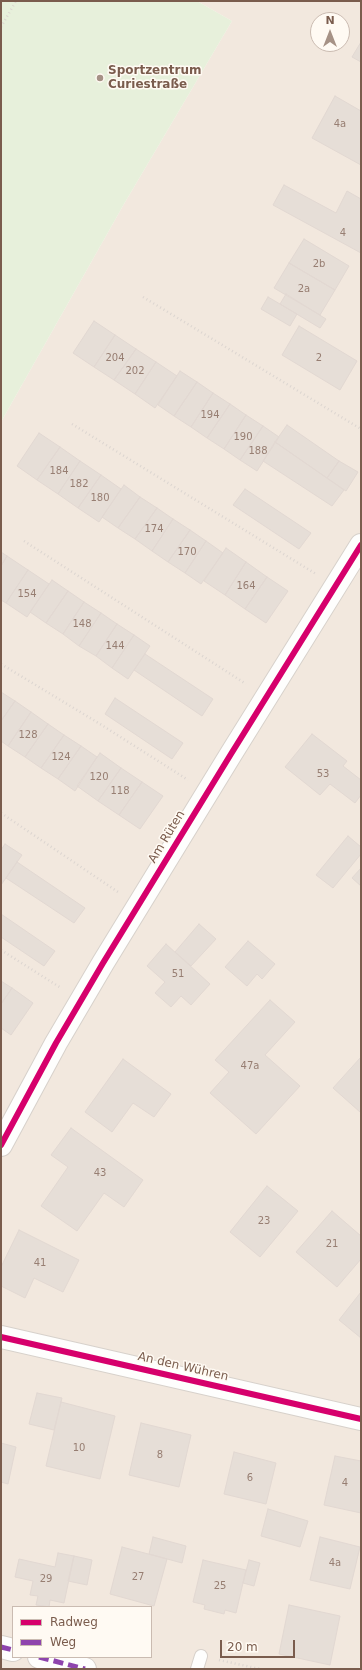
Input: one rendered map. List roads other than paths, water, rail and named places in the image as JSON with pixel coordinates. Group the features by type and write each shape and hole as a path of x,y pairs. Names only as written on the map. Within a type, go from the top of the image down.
{"street":[{"name":"Am Rüten","path":"1,1145 80,1002 207,792 361,545"},
{"name":"An den Wühren","path":"1,1337 361,1420"},
{"path":"1,1647 12,1650"},
{"path":"43,1658 85,1669"}],"lane":[{"path":"197,1669 200,1656"}],"place":[{"name":"Sportzentrum Curiestraße","path":"100,78"}]}
